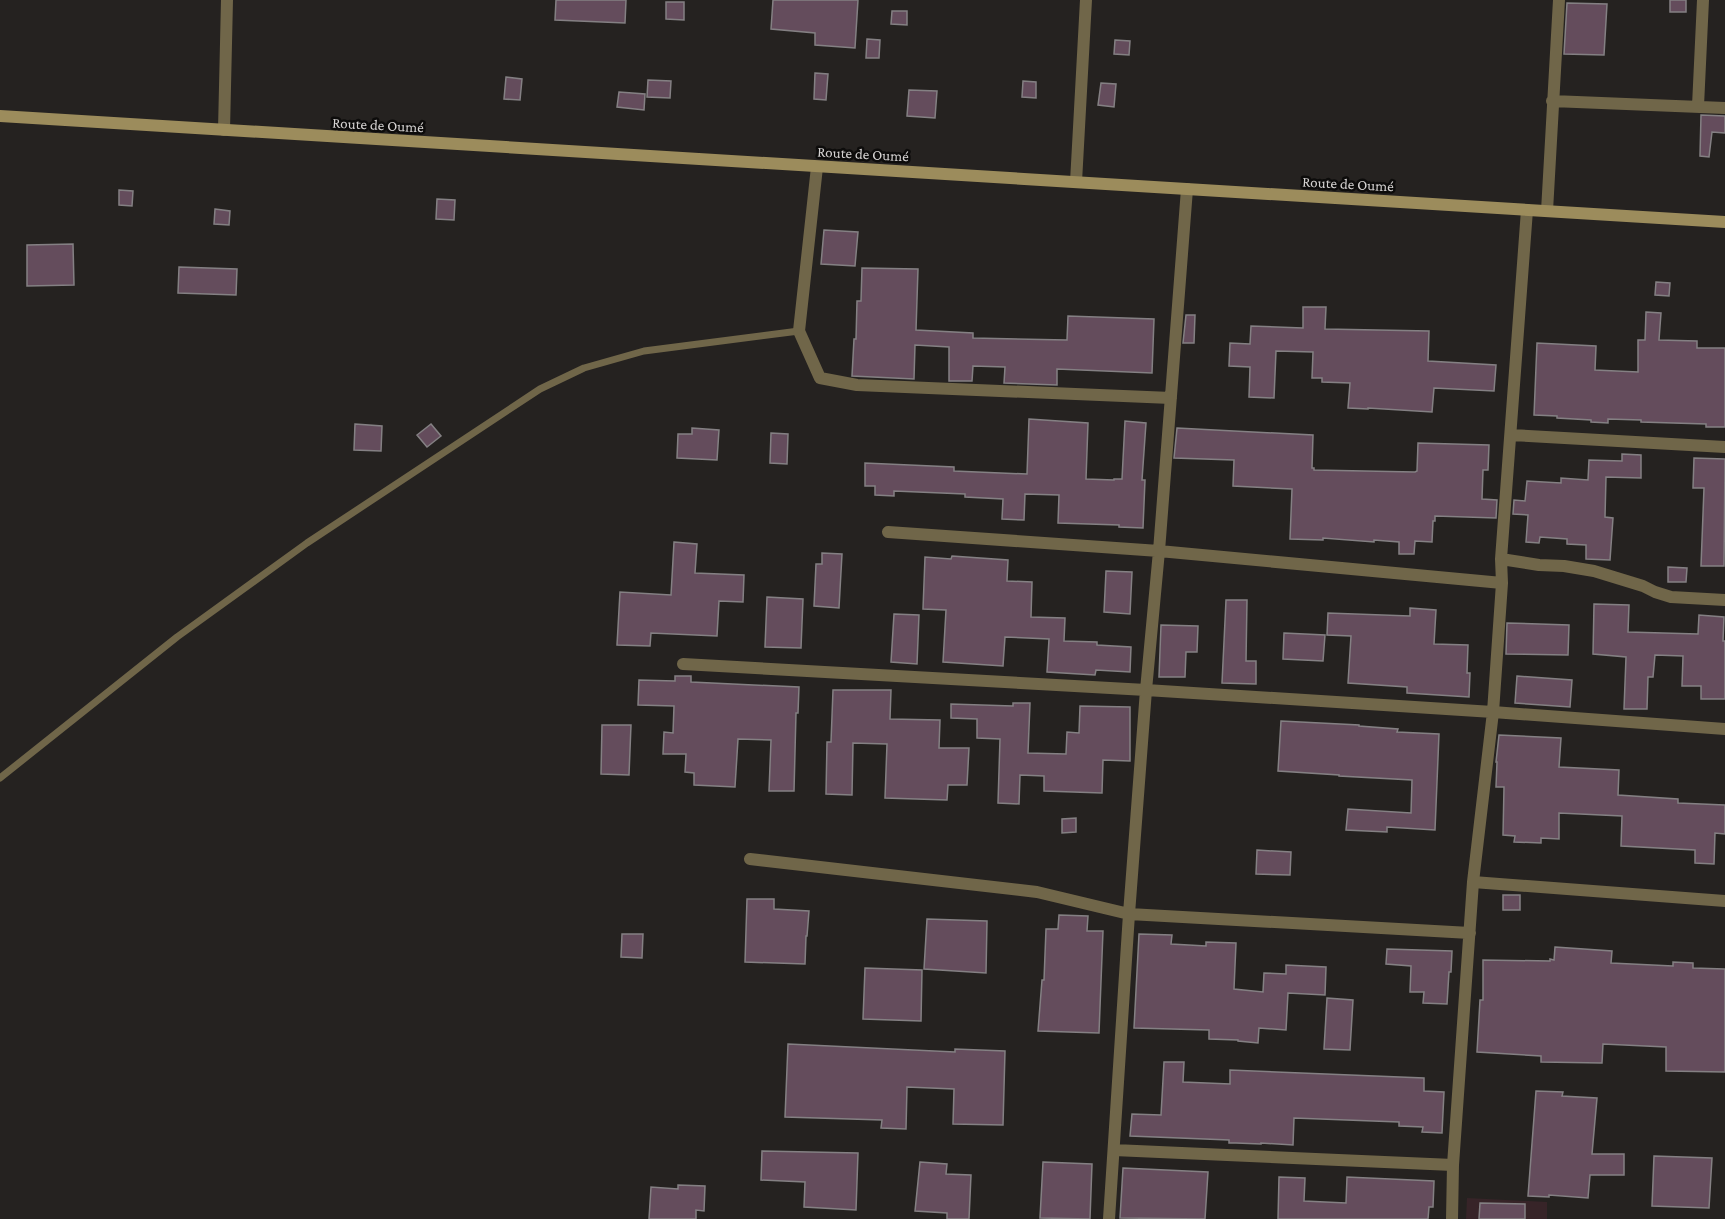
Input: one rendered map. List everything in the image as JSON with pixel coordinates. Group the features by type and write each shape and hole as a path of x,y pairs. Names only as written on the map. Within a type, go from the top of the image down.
{"street":[{"path":"224,130 227,0"},
{"path":"1076,182 1086,0"},
{"path":"1547,211 1559,0"},
{"path":"1698,106 1703,0"},
{"path":"1552,101 1725,108"},
{"name":"Route de Oumé","path":"0,116 1725,222"},
{"path":"817,167 800,331 820,378 857,385 1171,398"},
{"path":"1109,1219 1129,914 1187,189"},
{"path":"1452,1219 1453,1165 1473,882 1493,712 1502,583 1501,559 1527,210"},
{"path":"1511,435 1725,447"},
{"path":"888,532 1159,551 1502,583"},
{"path":"1501,559 1594,571 1671,597 1725,600"},
{"path":"683,664 1146,690 1725,729"},
{"path":"750,859 1036,892 1129,914 1470,933"},
{"path":"1473,882 1725,901"},
{"path":"1114,1150 1453,1165"}],"lane":[{"path":"0,778 177,637 260,576 540,389 584,368 644,351 800,331"}],"shaded area":[{"path":"1467,1198 1547,1202 1547,1219 1466,1219"}],"building":[{"path":"556,0 626,0 625,23 555,20"},
{"path":"773,0 858,0 855,48 815,45 815,33 771,29"},
{"path":"1670,0 1686,0 1686,12 1670,12"},
{"path":"666,2 684,2 684,20 666,19"},
{"path":"1567,3 1607,4 1604,55 1564,54"},
{"path":"892,11 907,11 907,25 891,24"},
{"path":"867,39 880,40 879,58 866,58"},
{"path":"1115,40 1130,41 1129,55 1114,54"},
{"path":"815,73 828,74 826,100 814,99"},
{"path":"506,77 522,79 520,100 504,99"},
{"path":"648,80 671,81 670,98 647,97"},
{"path":"1023,81 1036,82 1036,98 1022,97"},
{"path":"1101,83 1116,84 1114,107 1098,105"},
{"path":"909,90 937,91 935,118 907,116"},
{"path":"619,92 645,94 644,110 617,107"},
{"path":"1701,115 1725,116 1725,133 1712,132 1709,157 1700,156"},
{"path":"119,190 133,191 132,206 119,205"},
{"path":"437,199 455,200 454,220 436,219"},
{"path":"215,209 230,211 229,225 214,224"},
{"path":"824,230 858,232 855,266 821,264"},
{"path":"73,244 74,285 27,286 27,245"},
{"path":"179,267 237,269 236,295 178,293"},
{"path":"862,268 918,269 916,330 973,333 973,338 1067,340 1068,316 1154,319 1152,373 1057,369 1057,385 1004,383 1005,367 973,366 972,381 949,381 949,347 915,345 914,379 852,376 857,301 861,301"},
{"path":"1656,282 1670,283 1669,296 1655,295"},
{"path":"1303,307 1326,307 1325,329 1429,331 1428,361 1496,365 1494,391 1434,388 1432,412 1348,408 1350,383 1322,382 1322,378 1312,378 1313,352 1276,351 1274,398 1249,397 1250,367 1229,366 1230,343 1250,344 1251,326 1303,328"},
{"path":"1646,312 1661,313 1659,340 1697,341 1697,348 1725,348 1725,427 1706,427 1706,424 1641,422 1641,420 1608,419 1608,423 1591,422 1591,420 1534,415 1537,343 1596,346 1595,370 1638,372 1638,340 1645,340"},
{"path":"1186,315 1195,315 1194,343 1183,343"},
{"path":"1029,419 1088,423 1086,479 1114,480 1122,479 1125,421 1146,423 1142,480 1145,480 1143,528 1058,523 1059,495 1025,494 1024,520 1002,519 1003,499 965,497 965,494 894,491 894,496 875,495 875,486 865,486 865,463 954,467 954,471 1027,474"},
{"path":"355,424 382,426 381,451 354,450"},
{"path":"431,424 441,436 427,447 417,435"},
{"path":"692,428 719,430 717,460 677,458 678,434 692,434"},
{"path":"1177,428 1313,435 1312,468 1314,470 1415,472 1417,471 1418,443 1489,445 1488,470 1483,470 1482,499 1497,500 1496,518 1435,516 1432,542 1415,541 1414,554 1399,554 1399,542 1323,538 1323,540 1290,539 1292,489 1233,486 1234,460 1174,458"},
{"path":"771,433 788,434 787,464 770,463"},
{"path":"1622,454 1641,455 1641,478 1606,477 1605,517 1613,518 1610,560 1586,559 1586,545 1567,544 1567,539 1540,537 1539,543 1526,542 1528,515 1513,514 1514,500 1525,501 1527,481 1561,483 1561,478 1588,480 1589,460 1622,461"},
{"path":"1694,458 1725,459 1724,566 1701,566 1704,488 1693,488"},
{"path":"674,542 697,544 695,573 744,575 743,602 719,601 717,636 651,633 650,646 617,645 620,592 671,595"},
{"path":"822,553 842,554 839,608 814,606 816,564 822,564"},
{"path":"952,556 1008,560 1007,581 1032,582 1031,617 1065,618 1064,641 1097,642 1097,645 1131,647 1130,672 1096,670 1095,675 1047,672 1049,639 1005,637 1003,666 943,662 946,610 923,609 925,557 951,559"},
{"path":"1668,567 1687,568 1686,582 1668,582"},
{"path":"1106,571 1132,572 1130,614 1104,612"},
{"path":"767,597 803,599 801,648 765,647"},
{"path":"1226,600 1247,600 1246,661 1256,661 1256,684 1222,683"},
{"path":"1594,604 1629,605 1628,632 1698,634 1699,615 1724,617 1725,699 1701,699 1701,686 1682,686 1683,656 1655,655 1653,677 1648,677 1647,709 1624,709 1626,657 1593,654"},
{"path":"1410,608 1436,610 1434,644 1468,645 1469,697 1407,693 1407,687 1348,683 1351,636 1327,635 1328,613 1410,616"},
{"path":"894,614 919,615 917,664 891,662"},
{"path":"1507,623 1569,625 1568,655 1506,654"},
{"path":"1161,625 1198,626 1197,652 1186,652 1185,677 1159,677"},
{"path":"1284,633 1325,635 1323,661 1283,659"},
{"path":"675,676 691,676 691,682 799,687 794,791 769,791 771,740 738,739 735,787 694,785 694,773 685,772 686,754 663,754 664,732 673,733 674,706 638,705 639,680 675,681"},
{"path":"1517,676 1572,680 1570,707 1515,703"},
{"path":"833,690 891,690 890,719 940,720 939,748 969,748 967,785 948,785 947,800 885,798 887,744 853,743 852,795 826,794 827,742 831,742"},
{"path":"1013,703 1030,703 1028,753 1066,754 1067,732 1079,733 1080,706 1130,707 1130,761 1103,760 1102,793 1044,791 1044,776 1020,775 1019,804 998,803 1000,739 977,738 977,719 951,718 951,704 1013,706"},
{"path":"1281,721 1359,725 1398,729 1397,732 1439,734 1435,830 1387,827 1387,832 1346,830 1348,809 1411,813 1412,780 1278,771"},
{"path":"602,725 631,725 629,775 601,774"},
{"path":"1499,735 1561,738 1559,767 1619,770 1618,795 1678,799 1678,803 1725,805 1725,834 1715,833 1714,864 1695,863 1695,850 1621,846 1622,816 1559,813 1559,839 1541,838 1541,843 1514,842 1515,836 1503,835 1504,787 1496,787"},
{"path":"1076,818 1076,832 1062,833 1062,819"},
{"path":"1257,850 1291,852 1290,875 1256,874"},
{"path":"1503,895 1520,895 1520,910 1503,910"},
{"path":"747,899 774,899 774,909 809,911 805,964 745,962"},
{"path":"1059,915 1088,916 1087,931 1103,931 1099,1033 1038,1031 1042,980 1044,980 1046,929 1058,929"},
{"path":"927,919 987,921 986,973 924,969"},
{"path":"622,934 643,934 642,958 621,957"},
{"path":"1139,934 1172,935 1171,944 1206,946 1206,942 1236,943 1234,989 1263,992 1264,973 1286,974 1286,965 1326,967 1325,995 1288,993 1286,1030 1259,1028 1258,1043 1209,1039 1209,1030 1134,1028"},
{"path":"1555,947 1612,951 1611,963 1673,966 1673,962 1693,963 1693,968 1725,969 1725,1072 1666,1071 1666,1047 1603,1044 1602,1063 1541,1062 1541,1056 1477,1052 1480,1000 1483,1000 1483,960 1550,961 1550,959 1554,960"},
{"path":"1387,949 1452,951 1447,1004 1423,1003 1424,992 1410,992 1411,966 1386,964"},
{"path":"865,968 922,970 921,1021 863,1019"},
{"path":"1327,998 1353,1000 1350,1050 1324,1049"},
{"path":"788,1044 955,1052 955,1049 1005,1051 1003,1125 953,1124 954,1089 907,1087 906,1129 881,1128 882,1120 785,1117"},
{"path":"1164,1062 1184,1062 1183,1082 1230,1084 1230,1070 1424,1078 1424,1091 1444,1092 1442,1133 1422,1132 1423,1127 1399,1126 1399,1122 1294,1118 1293,1145 1130,1136 1132,1114 1161,1115"},
{"path":"1536,1091 1563,1092 1562,1096 1597,1098 1592,1154 1624,1154 1624,1175 1590,1175 1588,1198 1528,1196"},
{"path":"762,1151 858,1153 856,1210 804,1207 805,1182 761,1180"},
{"path":"1654,1156 1712,1158 1709,1208 1652,1206"},
{"path":"920,1162 947,1164 946,1174 971,1175 969,1219 947,1219 947,1213 915,1211"},
{"path":"1043,1162 1092,1164 1090,1219 1040,1218"},
{"path":"1123,1168 1208,1172 1205,1219 1120,1218"},
{"path":"1279,1177 1305,1178 1304,1201 1346,1203 1347,1177 1434,1181 1433,1207 1429,1207 1428,1219 1278,1219"},
{"path":"678,1185 705,1186 704,1211 696,1210 696,1219 649,1219 651,1187 678,1189"},
{"path":"1480,1203 1525,1204 1525,1219 1479,1219"}]}
